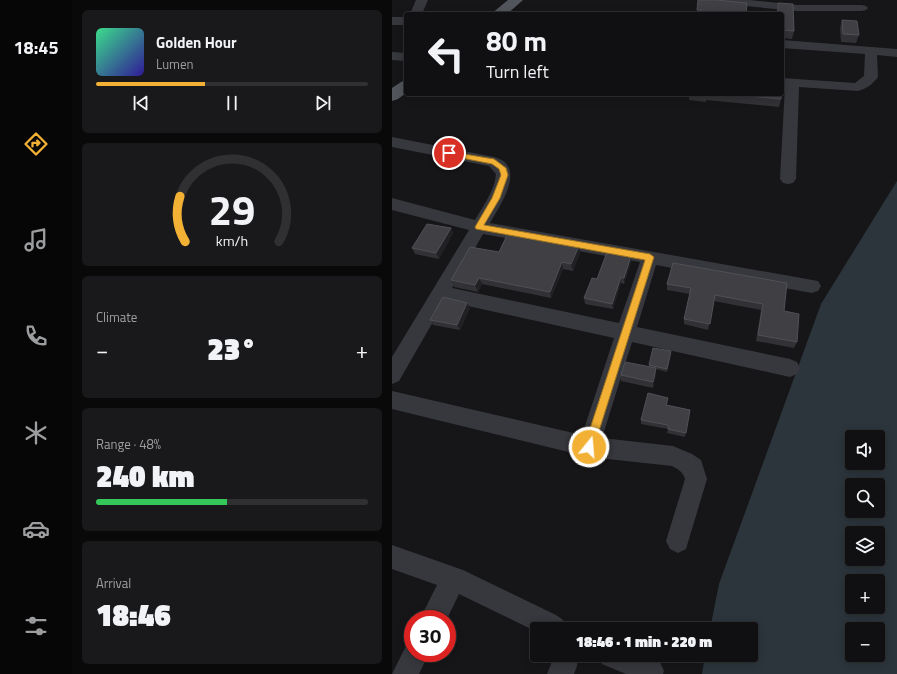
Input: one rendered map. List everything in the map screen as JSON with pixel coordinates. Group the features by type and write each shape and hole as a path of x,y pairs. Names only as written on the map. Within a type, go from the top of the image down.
{"main road":[{"path":"502,12 516,0"},
{"path":"392,96 404,87"}],"street":[{"path":"417,12 422,0"},
{"path":"713,0 796,8 862,8"},
{"path":"392,22 404,21"},
{"path":"784,44 897,53"},
{"path":"788,178 787,83 858,87 866,82 870,77 871,51"},
{"path":"392,56 404,57"},
{"path":"392,142 494,162 502,168 504,175 496,198 392,375"},
{"path":"392,204 479,227 812,286"},
{"path":"589,447 650,257"},
{"path":"440,293 790,368"},
{"path":"392,400 589,447 672,456 684,461 693,468 696,479 678,541"},
{"path":"392,557 454,579 543,622"},
{"path":"438,610 454,579"},
{"path":"405,674 411,662"},
{"path":"560,674 564,662"},
{"path":"627,662 651,672"}],"shaded area":[{"path":"897,181 897,674 702,674 704,662 758,662 758,622 711,622 719,584 821,304"}],"building":[{"path":"698,0 747,3 746,12 701,12 701,10 697,10"},
{"path":"778,3 793,4 794,31 784,30 784,12 778,12"},
{"path":"842,20 857,21 859,35 843,34"},
{"path":"749,96 781,96 781,99"},
{"path":"427,224 451,228 436,253 412,248"},
{"path":"508,233 579,246 571,264 562,262 550,292 479,278 475,285 451,280 470,247 499,252"},
{"path":"607,252 631,256 624,278 621,277 612,304 584,298 592,278 597,279"},
{"path":"673,263 787,283 784,311 799,314 797,342 758,335 763,304 715,295 710,324 684,319 691,288 667,284"},
{"path":"443,297 467,303 457,325 430,320"},
{"path":"653,348 671,351 667,369 649,365"},
{"path":"625,362 656,368 653,382 621,375"},
{"path":"648,393 668,398 666,405 690,410 686,433 668,429 668,425 641,420"}],"route":[{"path":"449,153 494,162 502,168 504,175 496,198 479,227 650,257 589,447"}]}
